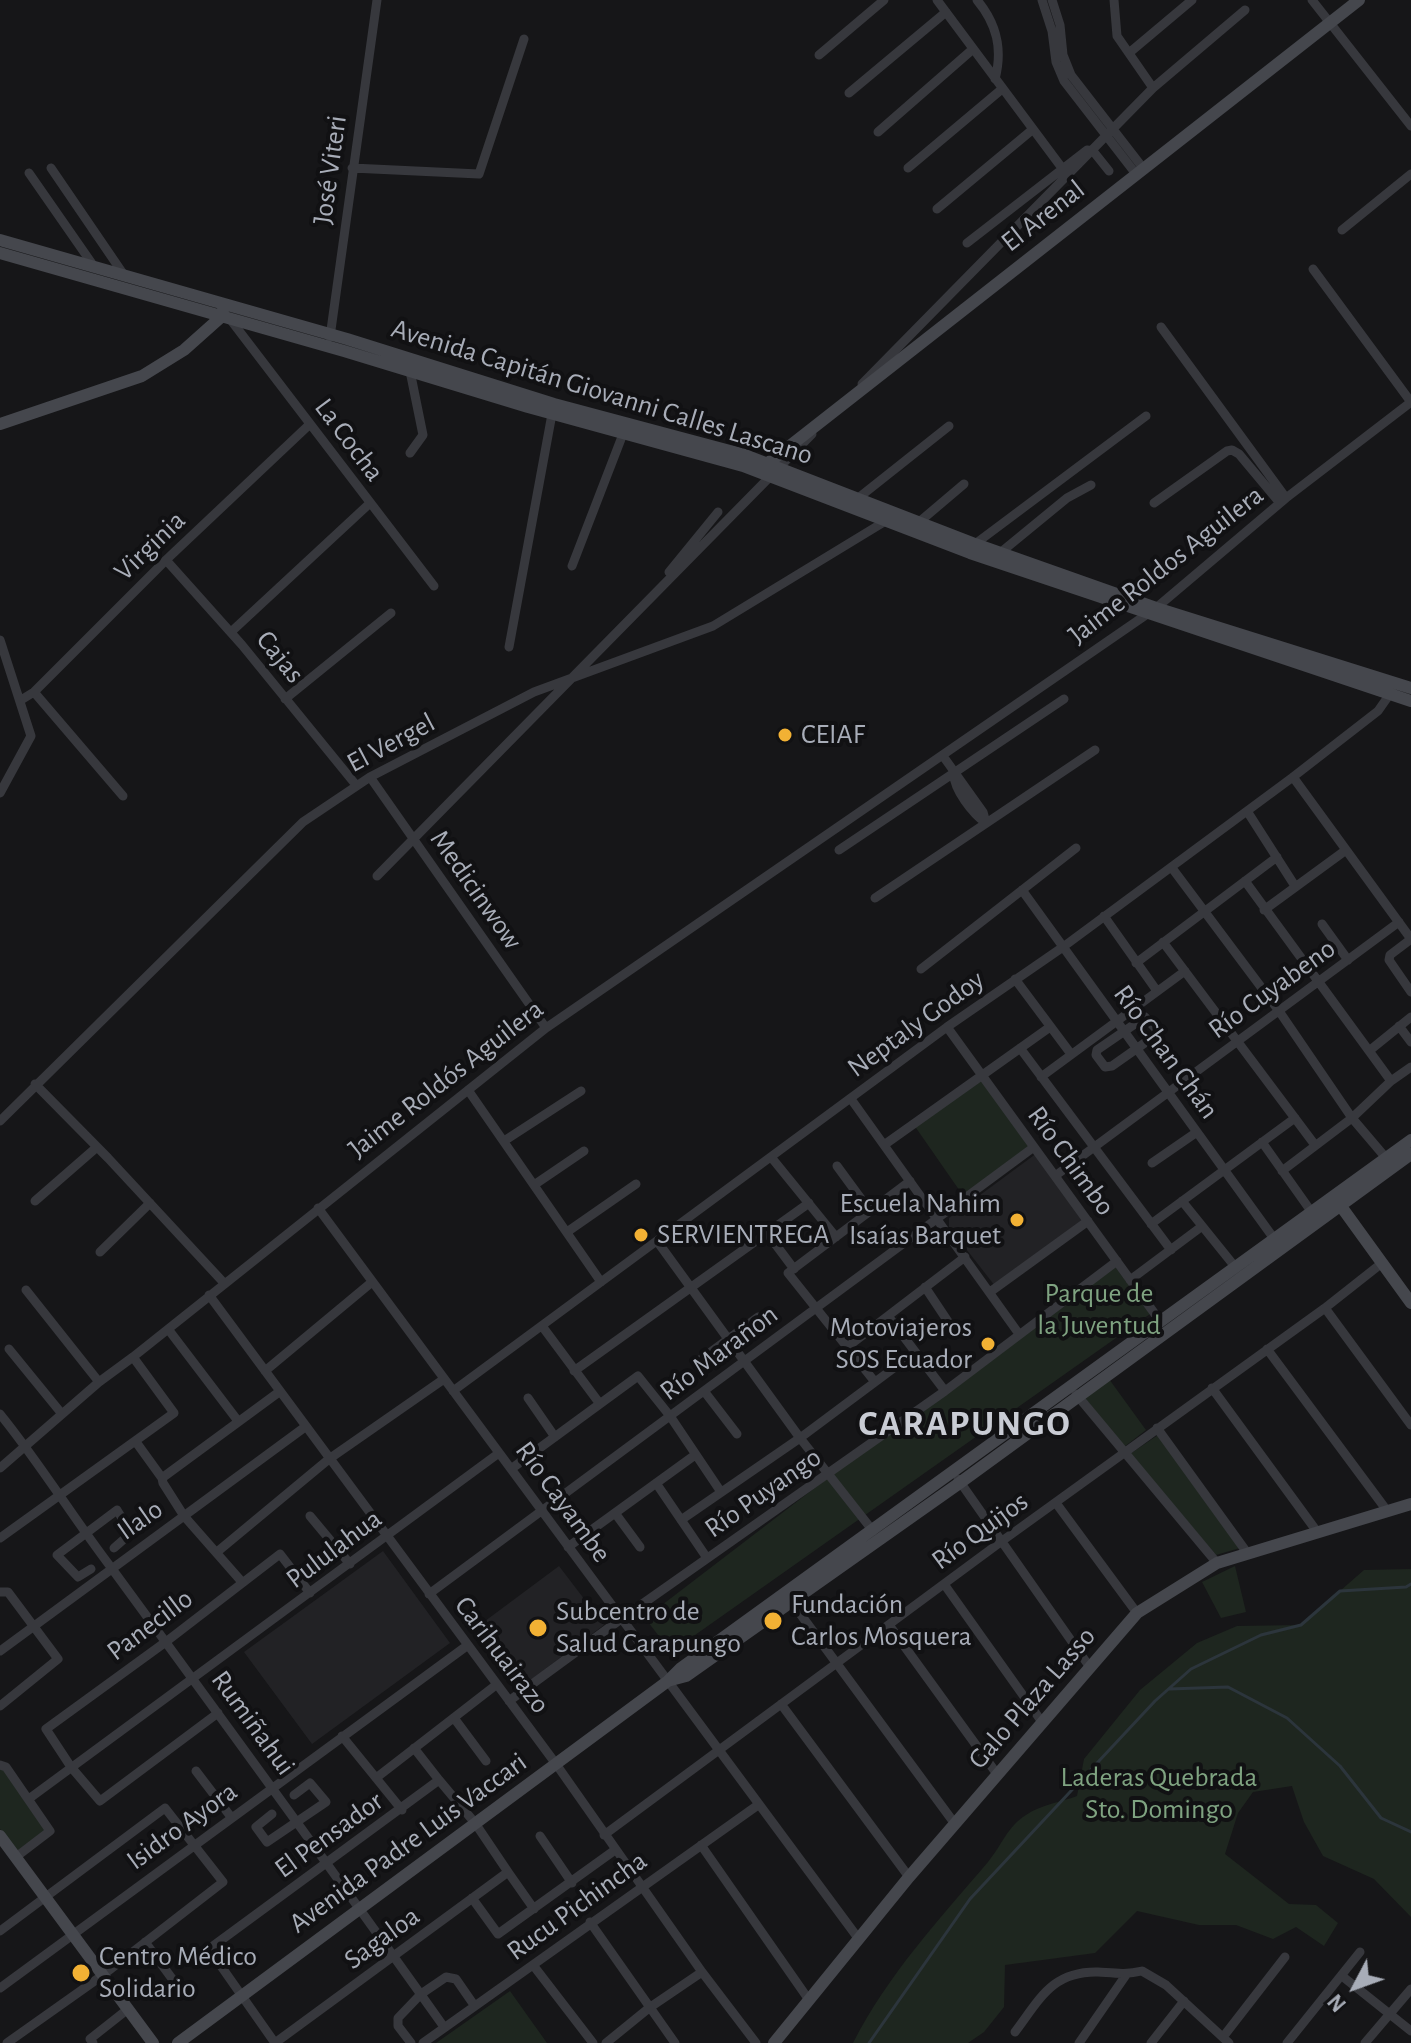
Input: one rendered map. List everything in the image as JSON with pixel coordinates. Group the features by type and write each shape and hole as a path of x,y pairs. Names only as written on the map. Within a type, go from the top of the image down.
{"main road":[{"name":"El Arenal","path":"763,467 1359,0"},
{"name":"Avenida Capitán Giovanni Calles Lascano","path":"0,240 225,303 410,371 552,414 763,467 884,522 1394,689 1411,701"},
{"name":"Avenida Capitán Giovanni Calles Lascano","path":"0,253 226,318 329,340 763,467 857,499 1152,611"},
{"path":"0,424 142,376 184,350 226,318 225,303"},
{"name":"Avenida Capitán Giovanni Calles Lascano","path":"1394,689 1411,688"},
{"name":"Avenida Padre Luis Vaccari","path":"668,1681 686,1676 1315,1217 1411,1140"},
{"name":"Avenida Padre Luis Vaccari","path":"1337,1200 1411,1154"},
{"path":"1337,1200 1411,1303"},
{"name":"Avenida Padre Luis Vaccari","path":"1074,1392 1160,1321 1275,1240 1315,1217"},
{"name":"Avenida Padre Luis Vaccari","path":"178,2043 359,1908 471,1819 556,1764 681,1668 873,1531 957,1477"},
{"name":"Galo Plaza Lasso","path":"774,2043 909,1877 1137,1613 1217,1563 1411,1504"},
{"path":"0,1836 153,2043"}],"street":[{"name":"José Viteri","path":"329,340 377,0"},
{"path":"819,55 884,0"},
{"path":"937,0 1062,168"},
{"path":"1042,0 1056,30"},
{"path":"1052,0 1056,62 1064,81 1140,171"},
{"path":"1115,0 1117,36 1153,88"},
{"path":"1129,53 1192,0"},
{"path":"1312,0 1411,126"},
{"path":"979,1 996,31 999,63 995,79"},
{"path":"377,876 1153,88 1245,10"},
{"path":"849,93 946,12"},
{"path":"352,168 479,174 524,39"},
{"path":"878,132 973,49"},
{"path":"908,168 1002,89"},
{"path":"937,209 1032,130"},
{"path":"967,243 1087,150 1093,151 1109,171"},
{"path":"51,168 124,275"},
{"path":"29,173 93,265"},
{"path":"1342,230 1411,174"},
{"path":"1313,269 1411,402"},
{"name":"La Cocha","path":"226,318 434,586"},
{"path":"1161,327 1283,500"},
{"path":"410,371 423,435 410,453"},
{"name":"Jaime Roldos Aguilera","path":"943,756 1152,611 1283,500 1411,402"},
{"path":"509,647 552,414"},
{"path":"975,544 1146,416"},
{"name":"Virginia","path":"21,700 34,692 166,560 310,424"},
{"path":"857,499 949,426"},
{"path":"572,566 623,434"},
{"path":"1154,503 1232,450 1283,500"},
{"path":"918,523 964,484"},
{"path":"1000,553 1067,498 1091,485"},
{"path":"231,632 369,504"},
{"path":"590,672 718,512"},
{"name":"El Vergel","path":"0,1121 303,822 356,785 534,692 713,626 884,522"},
{"name":"Cajas","path":"166,560 231,632 356,785"},
{"path":"285,699 391,613"},
{"path":"0,640 31,736 0,793"},
{"path":"0,675 10,670"},
{"name":"Neptaly Godoy","path":"453,1391 947,1027 1172,868 1378,711 1394,689"},
{"path":"34,692 123,796"},
{"path":"839,850 1064,699"},
{"path":"875,898 1095,750"},
{"path":"943,756 983,812 986,823"},
{"name":"Jaime Roldós Aguilera","path":"0,1468 99,1382 546,1028 943,756"},
{"name":"Medicinwow","path":"370,777 546,1028"},
{"path":"1293,777 1411,939 1390,955 1389,960 1411,992"},
{"path":"1247,811 1295,886"},
{"path":"921,969 1076,848"},
{"path":"1264,910 1346,850"},
{"path":"1136,963 1277,857"},
{"path":"1172,868 1279,1011 1352,1118 1386,1158"},
{"path":"1245,881 1391,1081"},
{"name":"Río Chan Chán","path":"1022,890 1275,1240"},
{"path":"1104,916 1157,991"},
{"name":"Río Cuyabeno","path":"1055,1176 1399,922"},
{"path":"1322,924 1348,960"},
{"path":"1163,942 1315,1145"},
{"path":"1041,1077 1185,971"},
{"path":"1015,979 1071,1054"},
{"path":"1145,1017 1148,1018 1156,1029 1156,1035 1136,1048 1112,1066 1105,1067 1096,1052 1145,1017"},
{"path":"1369,1051 1411,1017"},
{"path":"1399,1026 1411,1042"},
{"name":"Río Chimbo","path":"947,1027 1160,1321"},
{"path":"884,1145 1050,1027"},
{"path":"1020,1048 1171,1250"},
{"path":"1282,1171 1352,1118 1391,1081 1411,1067"},
{"path":"35,1084 224,1283"},
{"path":"468,1090 601,1282"},
{"path":"504,1141 581,1091"},
{"path":"851,1099 1019,1334"},
{"path":"1151,1224 1295,1118"},
{"path":"1152,1163 1197,1132"},
{"path":"1262,1142 1315,1217"},
{"path":"35,1201 97,1147"},
{"name":"Río Marañon","path":"429,1594 1034,1147"},
{"path":"534,1185 584,1151"},
{"path":"771,1157 836,1237"},
{"path":"837,1166 870,1211"},
{"path":"791,1271 910,1181"},
{"path":"567,1232 636,1184"},
{"path":"1182,1201 1236,1268"},
{"path":"100,1252 150,1203"},
{"path":"574,1371 809,1203"},
{"name":"Río Cayambe","path":"318,1208 858,1938"},
{"path":"990,1292 1088,1221"},
{"path":"1130,1280 1201,1227"},
{"path":"767,1233 815,1308 875,1382"},
{"path":"657,1241 800,1438 873,1531"},
{"path":"846,1348 965,1257"},
{"name":"Río Puyango","path":"509,1701 945,1391 1117,1261"},
{"name":"Río Quijos","path":"604,1835 1002,1541 1325,1308 1382,1263"},
{"path":"265,1371 372,1282"},
{"path":"925,1287 957,1335"},
{"path":"26,1290 99,1382"},
{"name":"Carihuairazo","path":"209,1295 556,1764 702,1972 756,2043"},
{"path":"1325,1308 1411,1425"},
{"path":"888,1316 945,1391"},
{"path":"697,1362 758,1317"},
{"path":"542,1326 600,1404"},
{"path":"168,1329 238,1421"},
{"path":"9,1349 62,1414"},
{"path":"1267,1349 1388,1512"},
{"path":"681,1520 800,1438 914,1353"},
{"path":"0,1538 174,1413 133,1357"},
{"path":"511,1469 638,1376 670,1416 721,1492"},
{"path":"217,1552 329,1459 444,1379"},
{"path":"1212,1388 1318,1533"},
{"path":"704,1391 737,1434"},
{"path":"162,1478 279,1392"},
{"path":"1074,1392 1217,1563"},
{"path":"528,1398 555,1437"},
{"name":"Rumiñahui","path":"0,1414 444,2027"},
{"name":"Ilalo","path":"0,1651 305,1427"},
{"path":"1157,1428 1248,1554"},
{"path":"136,1442 184,1516 242,1582"},
{"name":"Pululahua","path":"30,1798 499,1453"},
{"path":"568,1547 695,1455"},
{"path":"957,1477 1089,1666"},
{"path":"656,1483 707,1558"},
{"path":"1056,1503 1137,1613"},
{"path":"91,1569 78,1577 57,1555 117,1510 131,1533 114,1548"},
{"path":"615,1513 640,1547"},
{"path":"310,1516 350,1564"},
{"name":"Panecillo","path":"71,1767 46,1729 280,1554 310,1593"},
{"path":"944,1584 1042,1722"},
{"path":"0,1706 58,1659 35,1625 2,1591"},
{"path":"790,1600 955,1824"},
{"path":"889,1625 997,1774"},
{"name":"Isidro Ayora","path":"0,1988 468,1645"},
{"path":"376,1778 496,1685"},
{"path":"781,1704 909,1877"},
{"path":"71,1767 100,1801 218,1713"},
{"path":"454,1718 486,1761"},
{"path":"342,1736 402,1810"},
{"path":"414,1748 471,1819 534,1909"},
{"path":"0,1765 6,1767 30,1798 50,1831 16,1857"},
{"path":"196,1771 231,1817"},
{"name":"El Pensador","path":"241,1996 209,1949 439,1780"},
{"path":"272,1814 256,1827 265,1841 270,1841 326,1802 310,1783 294,1795"},
{"name":"Rucu Pichincha","path":"423,2043 758,1805"},
{"path":"0,1931 165,1808 223,1882 13,2041"},
{"path":"540,1836 572,1883"},
{"path":"701,1845 809,2000"},
{"path":"472,1898 498,1934 615,1850"},
{"name":"Sagaloa","path":"275,2043 394,1958 506,1869"},
{"path":"590,1922 675,2043"},
{"path":"145,1942 179,1988"},
{"path":"1287,2043 1360,1952"},
{"path":"1015,2032 1051,1984 1075,1972 1126,1975 1142,1971 1166,1985 1226,2040 1285,1957"},
{"path":"533,1965 593,2043"},
{"path":"606,2043 649,2008 702,1972"},
{"path":"1079,2043 1126,1975"},
{"path":"1342,1976 1411,2031"},
{"path":"411,2043 398,2026 401,2011 446,1977 456,1979 474,2005"},
{"path":"1365,2043 1411,1989"},
{"path":"241,1996 275,2043"},
{"path":"1151,2043 1184,2001"},
{"path":"91,2041 128,2009"}],"shaded area":[{"name":"Escuela Nahim Isaías Barquet","path":"1037,1153 1086,1221 995,1286 949,1227 949,1218"},
{"path":"383,1551 450,1643 312,1744 244,1652"},
{"name":"Subcentro de Salud Carapungo","path":"559,1566 604,1625 517,1690 473,1630"}],"green space":[{"path":"980,1077 1031,1145 964,1197 914,1125"},
{"name":"Parque de la Juventud","path":"1111,1261 1150,1314 671,1652 645,1618"},
{"path":"1109,1379 1146,1430 1124,1447 1084,1397"},
{"path":"1158,1435 1240,1548 1216,1555 1130,1454"},
{"path":"1235,1566 1246,1612 1221,1618 1202,1582"},
{"name":"Laderas Quebrada Sto. Domingo","path":"1411,1569 1411,1917 1374,1879 1323,1856 1304,1822 1292,1786 1253,1792 1238,1813 1225,1854 1289,1904 1316,1905 1338,1923 1324,1946 1296,1927 1273,1939 1236,1925 1199,1925 1137,1911 1095,1953 1005,1965 1004,2007 984,2032 968,2043 853,2043 898,1971 988,1862 1014,1825 1038,1809 1077,1796 1084,1759 1140,1690 1197,1643 1237,1626 1301,1625 1364,1570"},
{"path":"2,1766 49,1831 18,1853 0,1829"},
{"path":"510,1991 547,2043 436,2043"}],"waterway":[{"path":"869,2043 970,1899 1155,1701 1191,1669 1261,1635 1301,1625 1340,1591 1406,1587 1411,1584"},
{"path":"1169,1689 1228,1687 1287,1718 1340,1766 1381,1818 1411,1832"}],"place":[{"name":"CEIAF","path":"785,735"},
{"name":"Escuela Nahim Isaías Barquet","path":"1017,1220"},
{"name":"SERVIENTREGA","path":"641,1235"},
{"name":"Motoviajeros SOS Ecuador","path":"988,1344"},
{"name":"Fundación Carlos Mosquera","path":"773,1621"},
{"name":"Subcentro de Salud Carapungo","path":"538,1628"},
{"name":"Centro Médico Solidario","path":"81,1973"}],"district":[{"name":"CARAPUNGO","path":"965,1424"}]}
